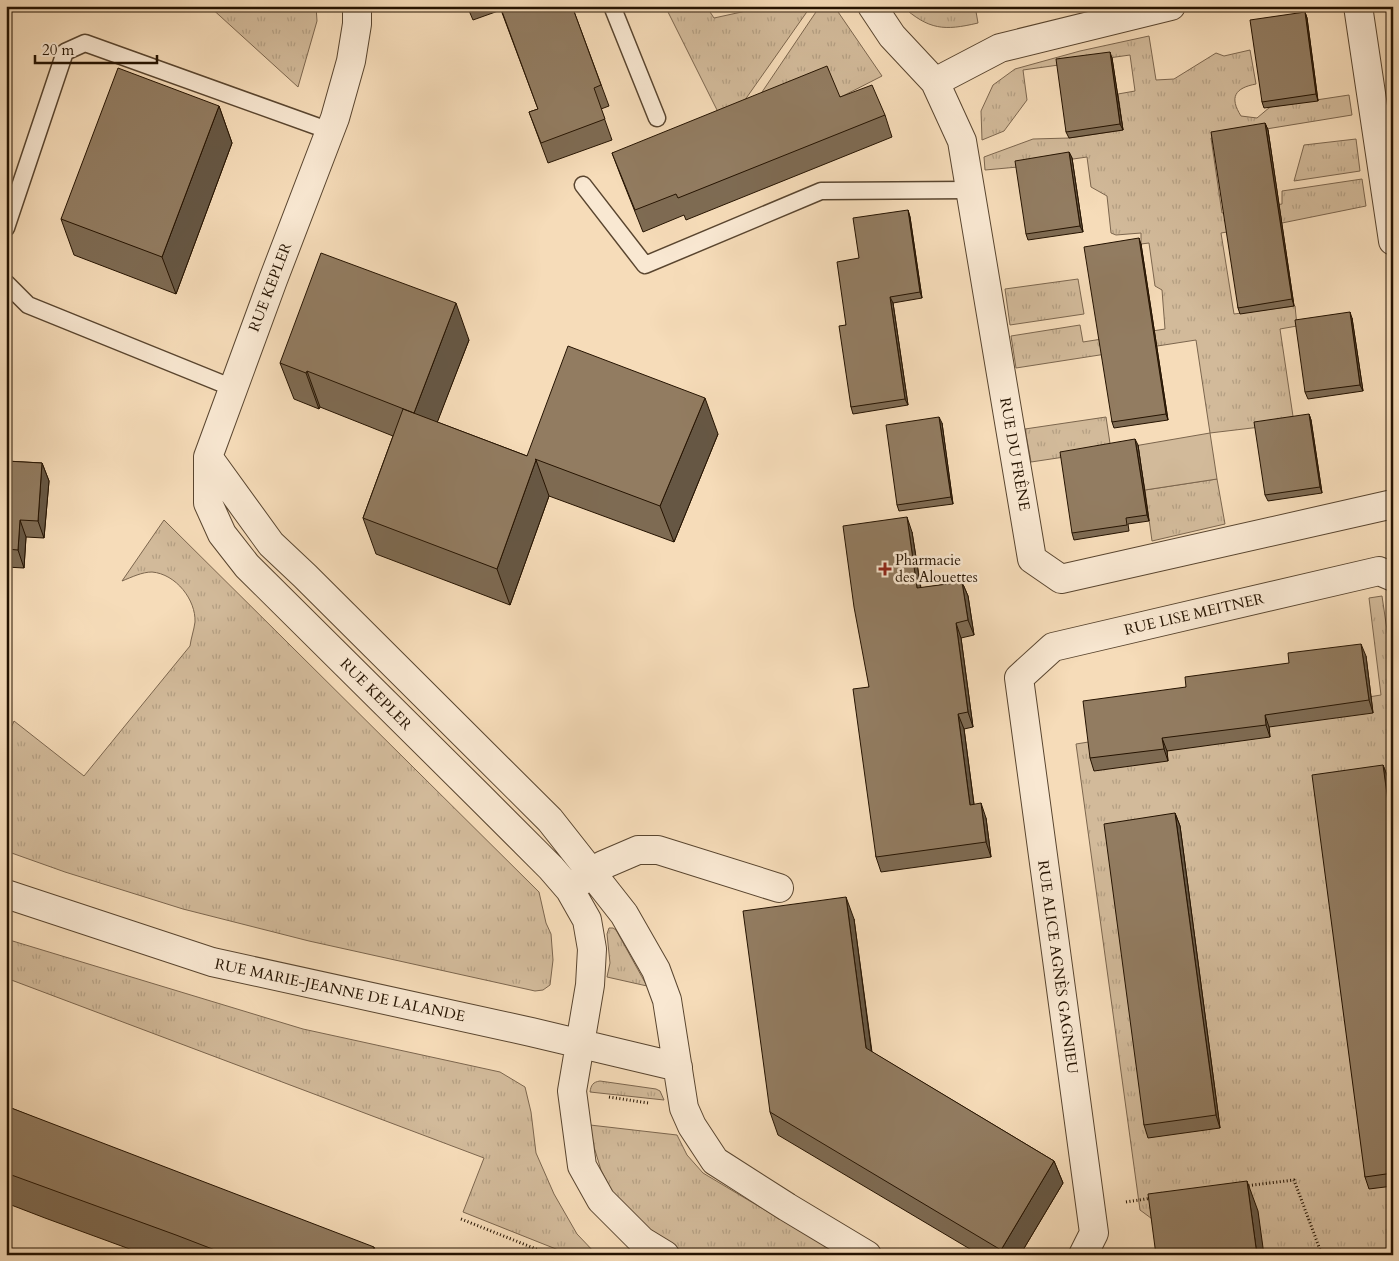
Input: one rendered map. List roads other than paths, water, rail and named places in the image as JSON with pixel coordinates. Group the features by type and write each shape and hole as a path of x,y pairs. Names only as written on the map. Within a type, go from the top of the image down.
{"street":[{"name":"RUE KEPLER","path":"357,6 357,24 351,61 332,124 208,457 208,503 222,534 247,566 551,868 570,890 587,920 592,950 590,984 572,1091 582,1166 601,1200 642,1241 665,1255"},
{"name":"RUE DU FRÊNE","path":"872,6 892,36 936,82 962,141 1032,559 1061,579 1393,504"},
{"path":"936,82 1000,48 1170,6"},
{"path":"1358,6 1393,241"},
{"path":"208,457 271,544 550,820 624,914 656,970 667,1000 671,1015 684,1108 692,1126 715,1160 787,1207 867,1255"},
{"name":"RUE LISE MEITNER","path":"1019,678 1053,647 1386,574"},
{"name":"RUE ALICE AGNÈS GAGNIEU","path":"1019,678 1094,1233 1083,1255"},
{"path":"570,890 591,872 638,850 658,850 779,888"},
{"name":"RUE MARIE-JEANNE DE LALANDE","path":"6,894 212,962 530,1032 678,1067"}],"lane":[{"path":"612,6 658,118"},
{"path":"6,228 65,52 86,43 332,124"},
{"path":"583,185 645,265 821,191 970,190"},
{"path":"6,283 28,305 233,388"}],"place":[{"name":"Pharmacie des Alouettes","path":"885,569"}]}
